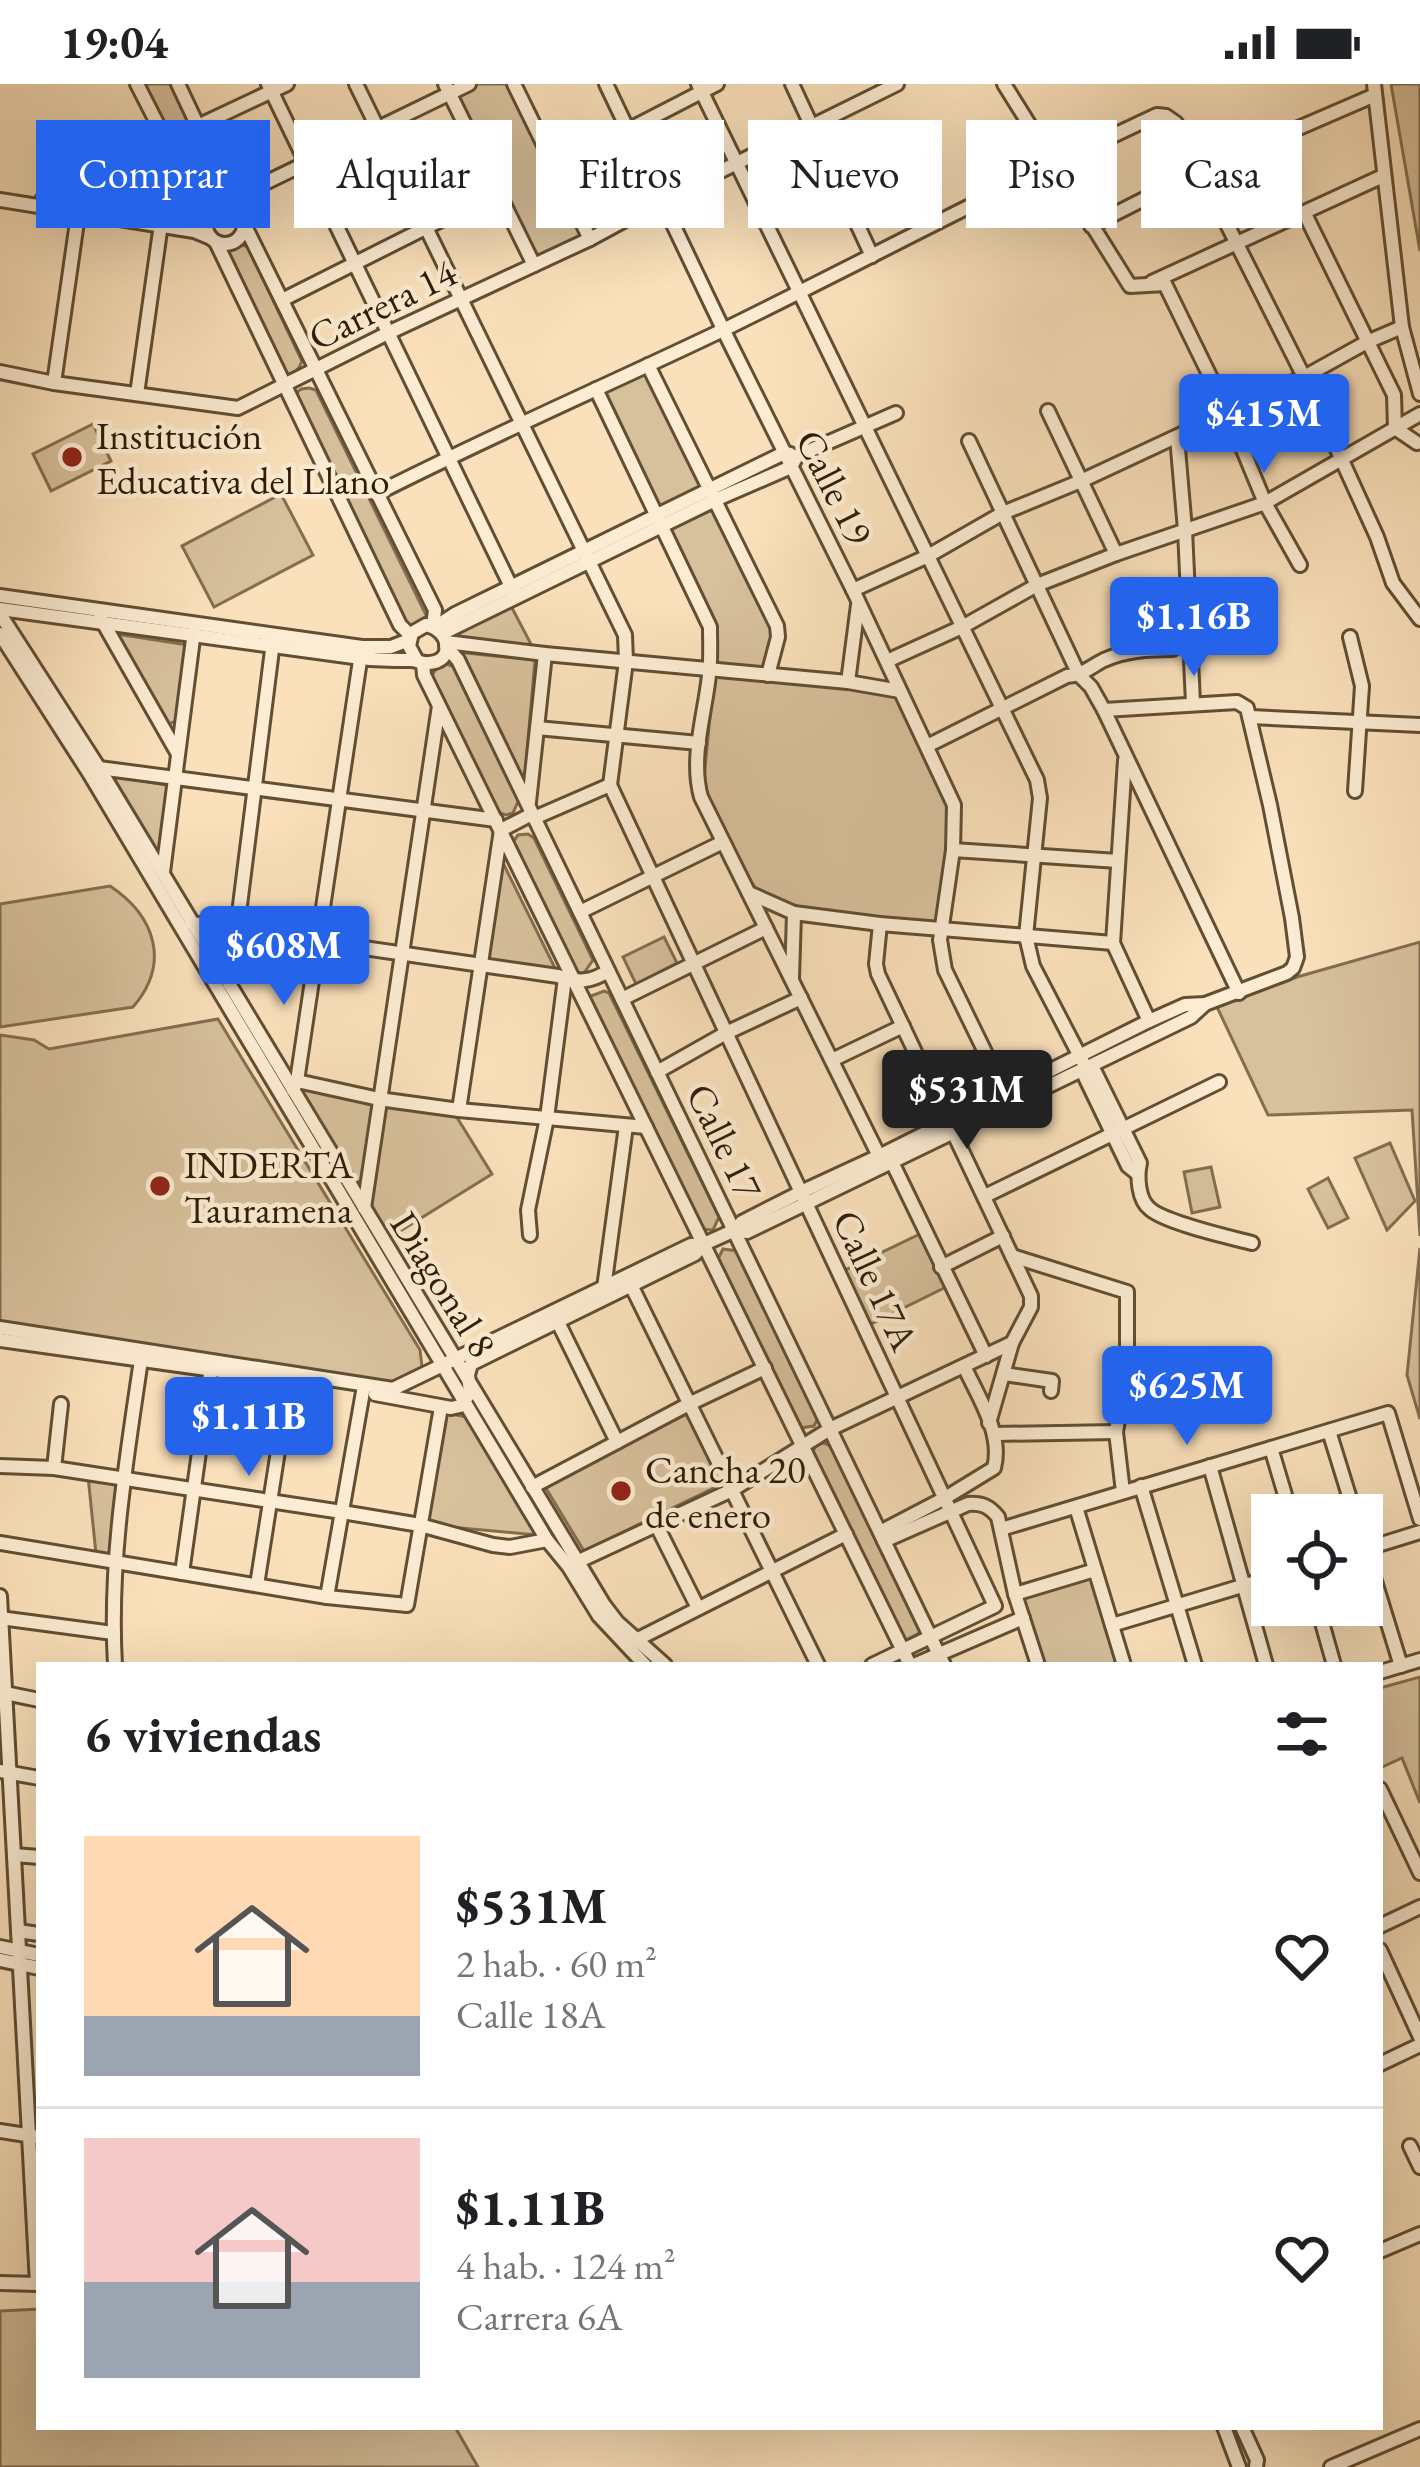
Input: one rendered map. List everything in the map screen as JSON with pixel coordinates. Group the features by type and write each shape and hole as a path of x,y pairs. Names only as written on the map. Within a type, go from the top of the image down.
{"street":[{"path":"137,84 410,638 410,652 420,661"},
{"name":"Calle 17","path":"178,84 195,120"},
{"path":"209,120 287,84"},
{"path":"356,84 374,120"},
{"path":"394,120 447,89 469,84"},
{"path":"514,84 536,130"},
{"name":"Calle 19","path":"606,84 623,120"},
{"path":"645,120 700,88 717,84"},
{"path":"792,84 808,120"},
{"path":"1004,84 1026,120"},
{"name":"Carrera 14","path":"827,120 890,86"},
{"path":"270,88 294,139"},
{"path":"700,88 1037,780 1040,798 1026,936 1033,966 1083,1062 1085,1077 1118,1131 1143,1199 1150,1210 1252,1243"},
{"path":"447,89 462,120"},
{"path":"1302,123 1374,89 1402,327 1420,394"},
{"name":"Carrera 14","path":"724,171 748,159"},
{"path":"1092,228 1130,286 1158,284 1383,176"},
{"path":"0,200 36,203"},
{"path":"376,494 966,208"},
{"path":"1304,212 1394,395 1395,428"},
{"path":"512,222 534,265"},
{"path":"54,383 77,228"},
{"path":"137,394 159,228"},
{"path":"187,228 210,231 226,244 236,241 241,228"},
{"name":"Calle 17","path":"246,228 941,1659"},
{"path":"338,228 514,592"},
{"path":"282,300 423,228"},
{"path":"94,770 423,809 498,825 610,785 626,662 625,635 425,228"},
{"path":"584,228 590,239"},
{"name":"Carrera 14","path":"0,372 238,409 610,228"},
{"name":"Calle 19","path":"675,228 954,805 953,850 940,929"},
{"path":"859,228 872,256"},
{"path":"1231,228 1377,537 1393,583 1420,619"},
{"path":"1158,284 1227,411 1265,503 1300,565"},
{"path":"853,590 928,556 1003,513 1081,481 1402,327"},
{"path":"648,365 777,626 768,675"},
{"path":"596,389 710,627 699,788 832,1060 986,1356"},
{"path":"1048,411 1116,554"},
{"path":"0,596 100,616 430,663 440,659 441,635 455,614 514,592 896,412"},
{"path":"887,661 962,627 1036,585 1265,503 1420,414"},
{"path":"1395,428 1417,443"},
{"path":"1177,436 1193,703"},
{"path":"969,441 1079,675 1104,710 1239,993"},
{"path":"848,682 858,604"},
{"path":"0,612 100,616"},
{"name":"Diagonal 8","path":"0,612 225,988 292,1090 547,1540 599,1616 660,1662"},
{"path":"100,616 178,754"},
{"path":"362,653 391,647 420,627 545,654 900,691"},
{"path":"163,874 195,630"},
{"name":"Diagonal 8","path":"0,634 163,874 187,925"},
{"path":"1350,637 1362,686 1355,791"},
{"path":"225,988 237,929 273,641"},
{"path":"927,746 1103,660 1137,649 1173,649"},
{"path":"362,653 292,1090 646,1127"},
{"path":"532,813 545,654"},
{"name":"Calle 17","path":"420,661 570,979 910,1662"},
{"path":"0,1328 289,1381 393,1389 695,1254 704,1244 735,1230 747,1232 804,1198 1083,1062 1149,1021 1185,1005 1239,993 1293,968 1297,957 1292,918 1246,708 1238,702 1104,710"},
{"path":"359,1214 440,705"},
{"path":"1251,717 1420,725"},
{"path":"158,721 170,728 182,722"},
{"path":"538,728 699,743"},
{"path":"1126,758 1113,943 1149,1021"},
{"name":"Calle 17A","path":"610,785 995,1606 930,1636"},
{"path":"459,1110 498,825"},
{"path":"580,912 723,842"},
{"path":"953,850 1118,861"},
{"path":"749,893 794,913 1113,943"},
{"path":"792,980 794,913"},
{"path":"880,924 878,974 1030,1296 1012,1343 992,1429"},
{"path":"187,925 587,981 608,971"},
{"path":"622,999 766,928"},
{"path":"940,929 945,970 1005,1093"},
{"path":"530,1235 528,1218 570,979"},
{"path":"658,1072 801,998"},
{"path":"951,1127 1005,1093 1191,1017 1204,1004"},
{"path":"832,1060 903,1026"},
{"path":"985,1196 1219,1082"},
{"path":"604,1288 626,1126"},
{"path":"941,1267 1003,1236"},
{"path":"1012,1256 1127,1292 1127,1368 1116,1432 1123,1492"},
{"path":"0,1340 211,1366 452,1408 470,1393 471,1364 604,1288 629,1281"},
{"path":"629,1281 817,1662"},
{"path":"556,1317 617,1442"},
{"path":"579,1562 732,1490 830,1429 1012,1343"},
{"path":"115,1662 115,1562 141,1360"},
{"name":"Diagonal 8","path":"449,1361 470,1383 643,1662"},
{"path":"182,1573 211,1366"},
{"path":"882,1536 948,1504 996,1461 992,1429 964,1366"},
{"path":"532,1487 765,1368"},
{"path":"1004,1374 1052,1381 1052,1391"},
{"path":"257,1585 289,1381"},
{"path":"327,1597 363,1389"},
{"path":"54,1468 61,1404"},
{"path":"0,1543 327,1597 407,1605 441,1407"},
{"path":"1000,1529 1388,1413 1420,1519"},
{"path":"992,1429 1116,1432"},
{"path":"1329,1431 1348,1494"},
{"path":"1271,1448 1285,1494"},
{"path":"0,1466 54,1468 342,1512 420,1525 493,1545 547,1540"},
{"path":"1210,1466 1265,1662"},
{"path":"1142,1486 1194,1662"},
{"path":"948,1504 980,1503 998,1516 1015,1594 1038,1662"},
{"path":"1076,1507 1123,1662"},
{"path":"656,1524 698,1608"},
{"path":"1383,1541 1420,1532"},
{"path":"632,1643 846,1534"},
{"path":"1015,1594 1095,1570"},
{"path":"1112,1625 1251,1583"},
{"path":"0,1596 5,1772 36,2210"},
{"path":"1383,1609 1401,1666"},
{"path":"1,1618 113,1634"},
{"path":"941,1659 1023,1618"},
{"path":"1323,1626 1333,1662"},
{"path":"878,1662 930,1636"},
{"path":"1383,1671 1420,1660"},
{"path":"3,1692 36,1699"},
{"path":"5,1772 36,1777"},
{"path":"1383,1795 1420,1874"},
{"path":"14,1855 36,1857"},
{"path":"1383,1924 1420,1906"},
{"path":"18,1930 36,1933"},
{"path":"0,1947 36,1966"},
{"path":"0,1960 36,1955"},
{"path":"1383,1957 1420,2041 1383,2062"},
{"path":"0,2131 34,2136"},
{"path":"1410,2146 1420,2167"},
{"path":"1383,2251 1420,2234"},
{"path":"0,2283 36,2284"},
{"path":"1331,2467 1420,2428"},
{"path":"1224,2430 1239,2467"},
{"path":"1243,2430 1258,2465"}],"shaded area":[{"path":"140,84 170,84 187,120 157,120"},
{"path":"477,84 510,84 536,138 536,228 579,228 584,238 535,261 512,212 512,120 468,120 456,94"},
{"path":"1391,84 1420,84 1420,251"},
{"path":"247,246 302,361 291,373 285,375 227,251"},
{"path":"646,370 706,489 660,512 600,391"},
{"path":"316,390 428,619 410,631 402,624 295,394"},
{"name":"Institución Educativa del Llano","path":"93,424 111,461 51,491 33,454"},
{"path":"281,494 313,555 214,607 182,546"},
{"path":"714,509 774,628 765,670 714,667 713,626 669,530"},
{"path":"511,606 532,646 462,642 462,630"},
{"path":"110,633 188,645 180,720 168,724 161,718"},
{"path":"456,652 535,660 524,786"},
{"path":"446,664 455,667 519,799 513,813 497,812 432,676"},
{"path":"714,674 897,693 950,806 940,923 790,908 756,889 729,849 703,789"},
{"path":"109,775 172,786 161,859"},
{"path":"528,834 593,960 584,973 572,972 510,846 518,835"},
{"path":"503,863 557,972 487,960"},
{"path":"110,886 138,911 153,941 152,974 133,1007 0,1027 0,904"},
{"path":"664,937 677,963 636,984 623,957"},
{"path":"1420,942 1420,1236 1412,1110 1268,1115 1217,1007 1297,977"},
{"path":"604,991 719,1217 713,1230 698,1229 587,1004 591,996"},
{"name":"INDERTA Tauramena","path":"218,1019 420,1350 422,1367 413,1377 389,1386 0,1324 0,1035 34,1040 49,1049"},
{"path":"300,1090 377,1103 364,1196"},
{"path":"383,1105 456,1116 492,1174 389,1238 370,1206"},
{"path":"1390,1143 1415,1201 1387,1230 1355,1158"},
{"path":"1211,1167 1220,1207 1192,1213 1184,1172"},
{"path":"1328,1178 1348,1218 1328,1228 1308,1189"},
{"path":"920,1234 946,1287 869,1325 843,1271"},
{"path":"1420,1248 1420,1419 1407,1375"},
{"path":"723,1249 738,1251 818,1418 814,1426 799,1428 717,1261"},
{"path":"442,1412 471,1418 537,1535 428,1525"},
{"name":"Cancha 20 de enero","path":"687,1414 722,1484 584,1551 544,1485"},
{"path":"817,1444 831,1446 923,1631 902,1642 810,1456"},
{"path":"88,1476 120,1482 110,1555 96,1554"},
{"path":"1093,1573 1121,1662 1043,1662 1022,1595"},
{"path":"1420,1677 1420,1803 1402,1758 1383,1767 1383,1687"},
{"path":"36,2309 36,2430 457,2430 478,2467 0,2467 0,2311"}],"place":[{"name":"Institución Educativa del Llano","path":"72,457"},
{"name":"INDERTA Tauramena","path":"160,1186"},
{"name":"Cancha 20 de enero","path":"621,1491"}]}
